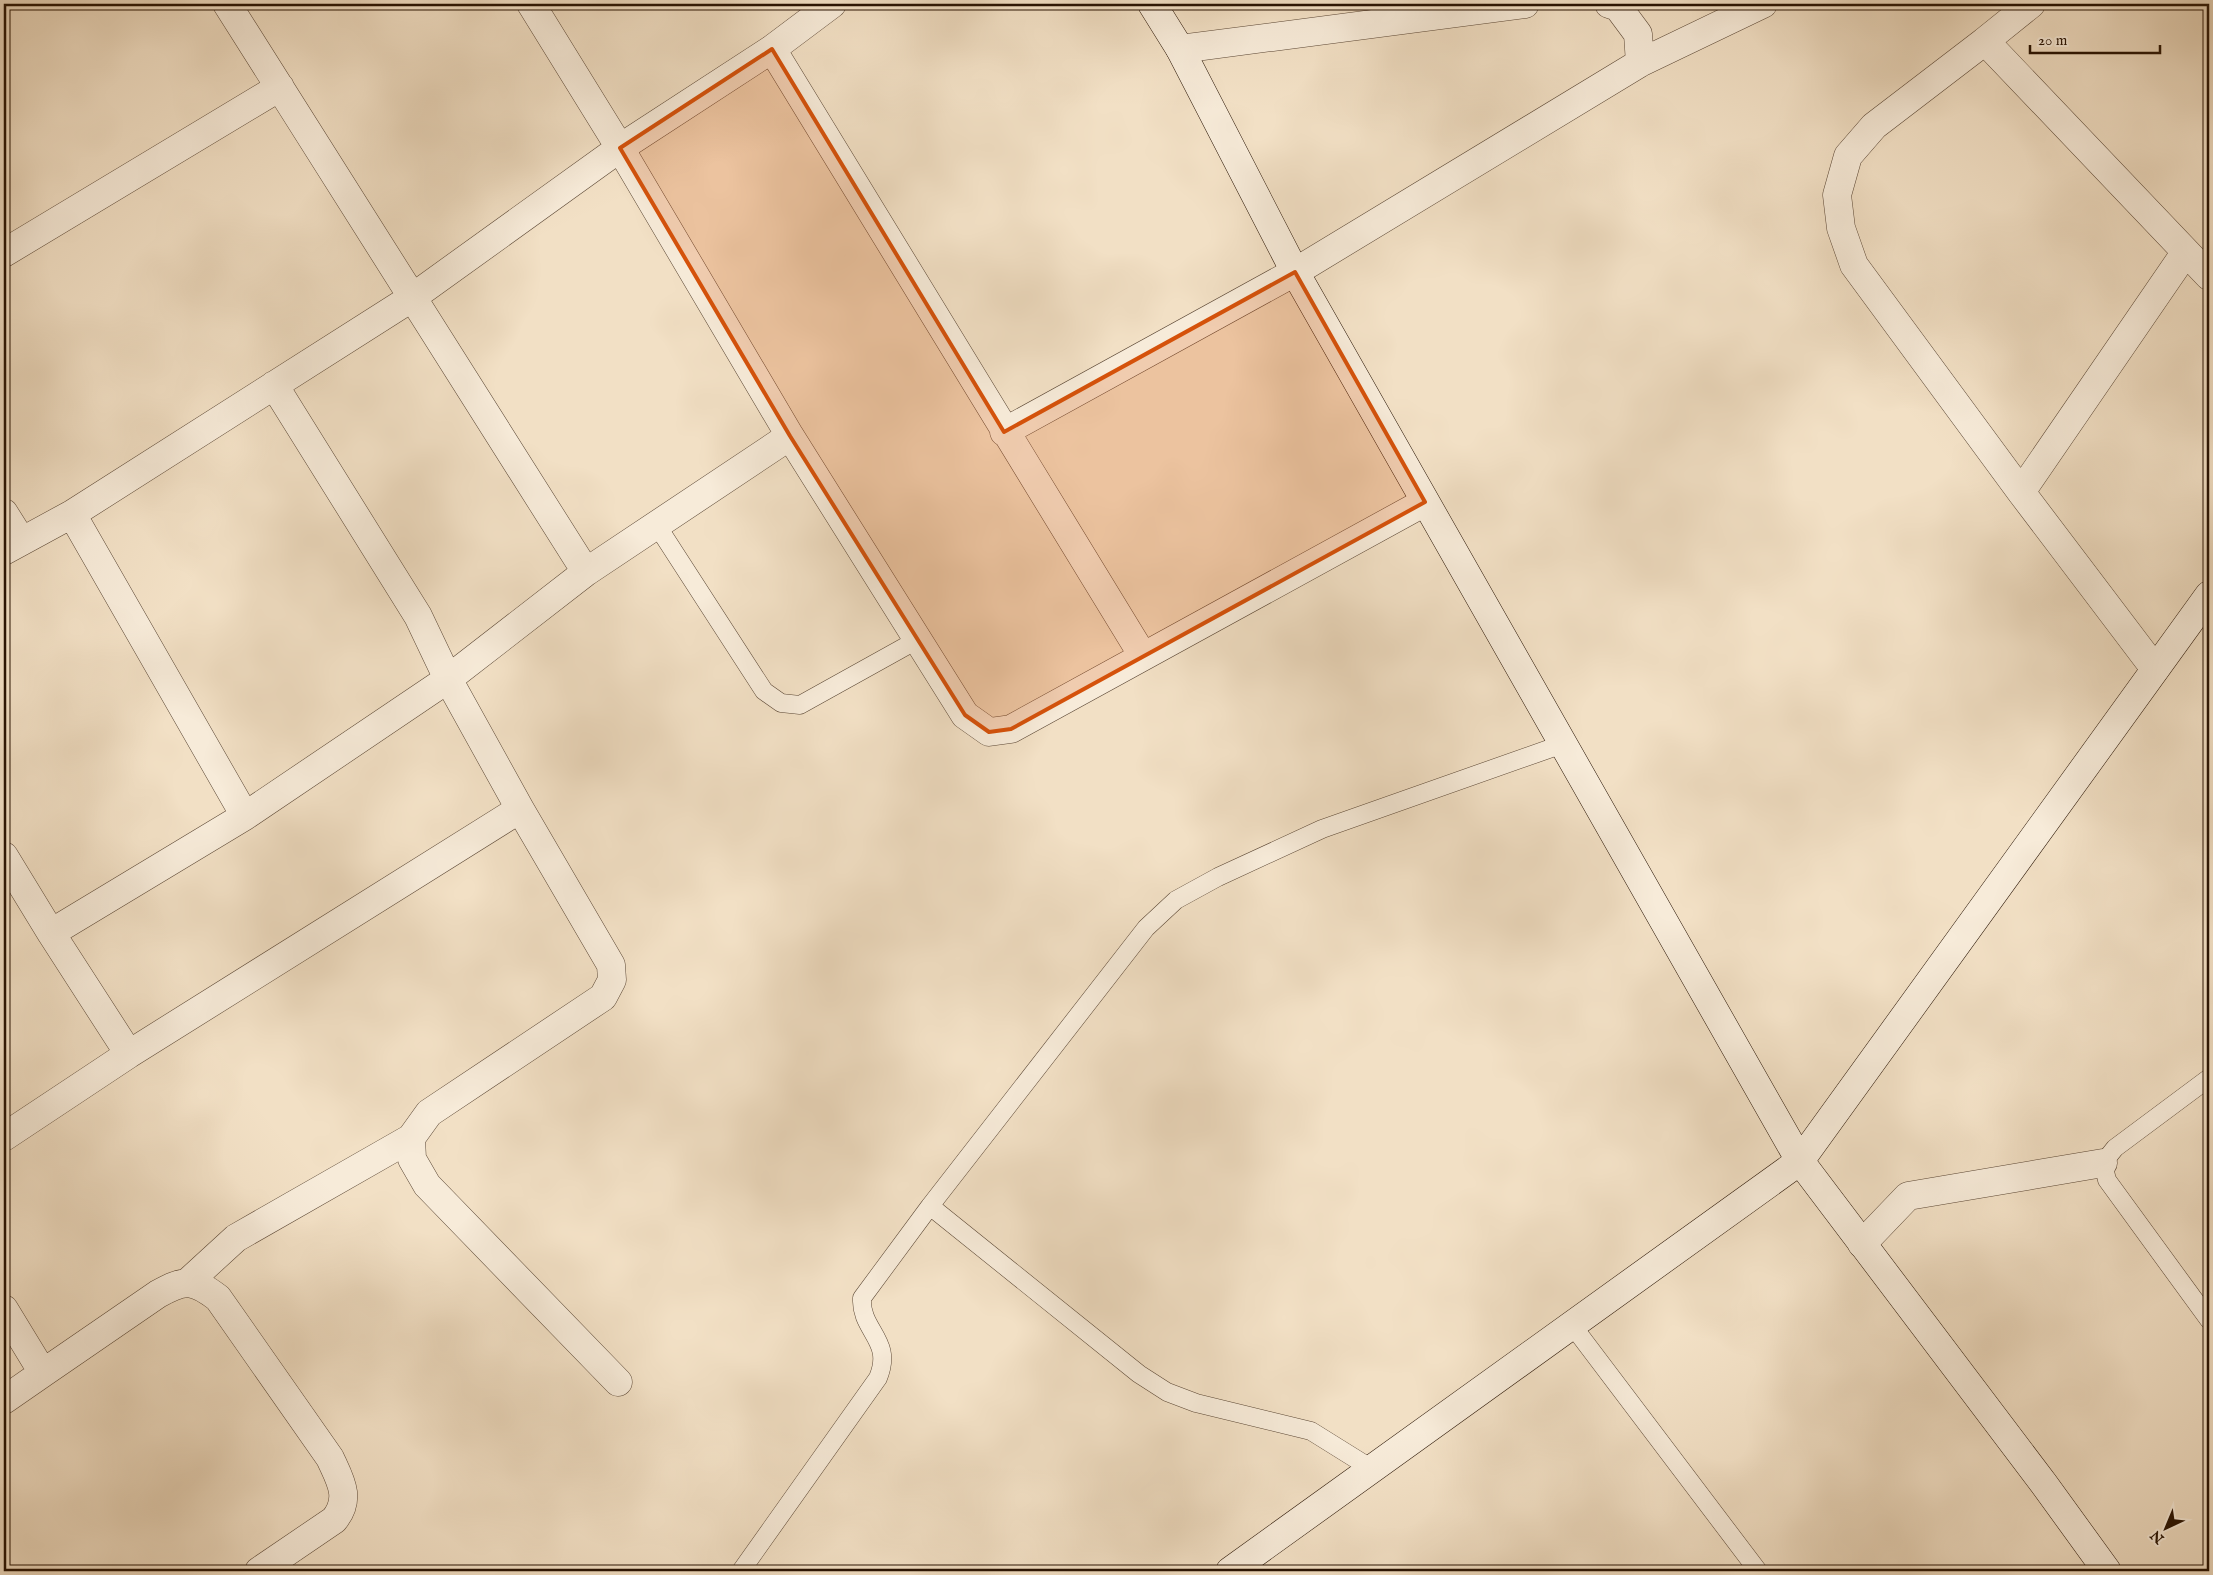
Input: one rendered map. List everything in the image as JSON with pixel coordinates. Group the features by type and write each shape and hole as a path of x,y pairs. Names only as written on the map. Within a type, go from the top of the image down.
{"street":[{"path":"227,4 586,572"},
{"path":"531,4 620,148 790,436 917,640 965,716 989,732 1011,728 1425,502"},
{"path":"4,513 12,545 72,514 413,297 620,148 772,49 832,4"},
{"path":"1152,4 1180,49 1295,272 1800,1161 2044,1484 2106,1571"},
{"path":"1180,49 1525,4"},
{"path":"1608,4 1618,7 1638,34 1640,63"},
{"path":"1004,432 1295,272 1640,63 1763,4"},
{"path":"2031,4 1874,126 1848,156 1837,195 1841,228 1854,265 2020,492 2155,670"},
{"path":"1985,41 2185,253 2209,276"},
{"path":"772,49 1004,432 1143,656"},
{"path":"4,253 280,87"},
{"path":"2020,492 2185,253"},
{"path":"188,1282 236,1238 411,1138 429,1113 603,997 612,980 611,965 520,809 448,679 418,616 274,385"},
{"path":"51,933 245,816 448,679 586,572 790,436"},
{"path":"72,514 245,816"},
{"path":"1230,1571 1800,1161 2209,595"},
{"path":"4,1137 129,1054 520,809"},
{"path":"4,856 129,1054"},
{"path":"411,1138 412,1159 427,1185 618,1382"},
{"path":"1862,1244 1908,1196 2103,1163"},
{"path":"4,1400 158,1294 176,1284 188,1282 202,1286 218,1298 330,1458 341,1482 344,1497 341,1511 334,1520 259,1571"},
{"path":"4,1310 43,1373"}],"lane":[{"path":"656,524 764,691 781,703 800,705 917,640"},
{"path":"741,1571 878,1378 884,1366 883,1351 862,1308 862,1298 930,1206 1146,928 1176,900 1218,877 1322,829 1563,744"},
{"path":"2209,1078 2115,1148 2103,1163 2107,1180 2209,1320"},
{"path":"930,1206 1139,1374 1160,1387 1196,1403 1311,1431 1372,1469"},
{"path":"1572,1325 1758,1571"}],"highlighted area":[{"path":"772,49 1004,432 1295,272 1425,502 1011,729 989,732 965,715 790,436 620,148"}]}
